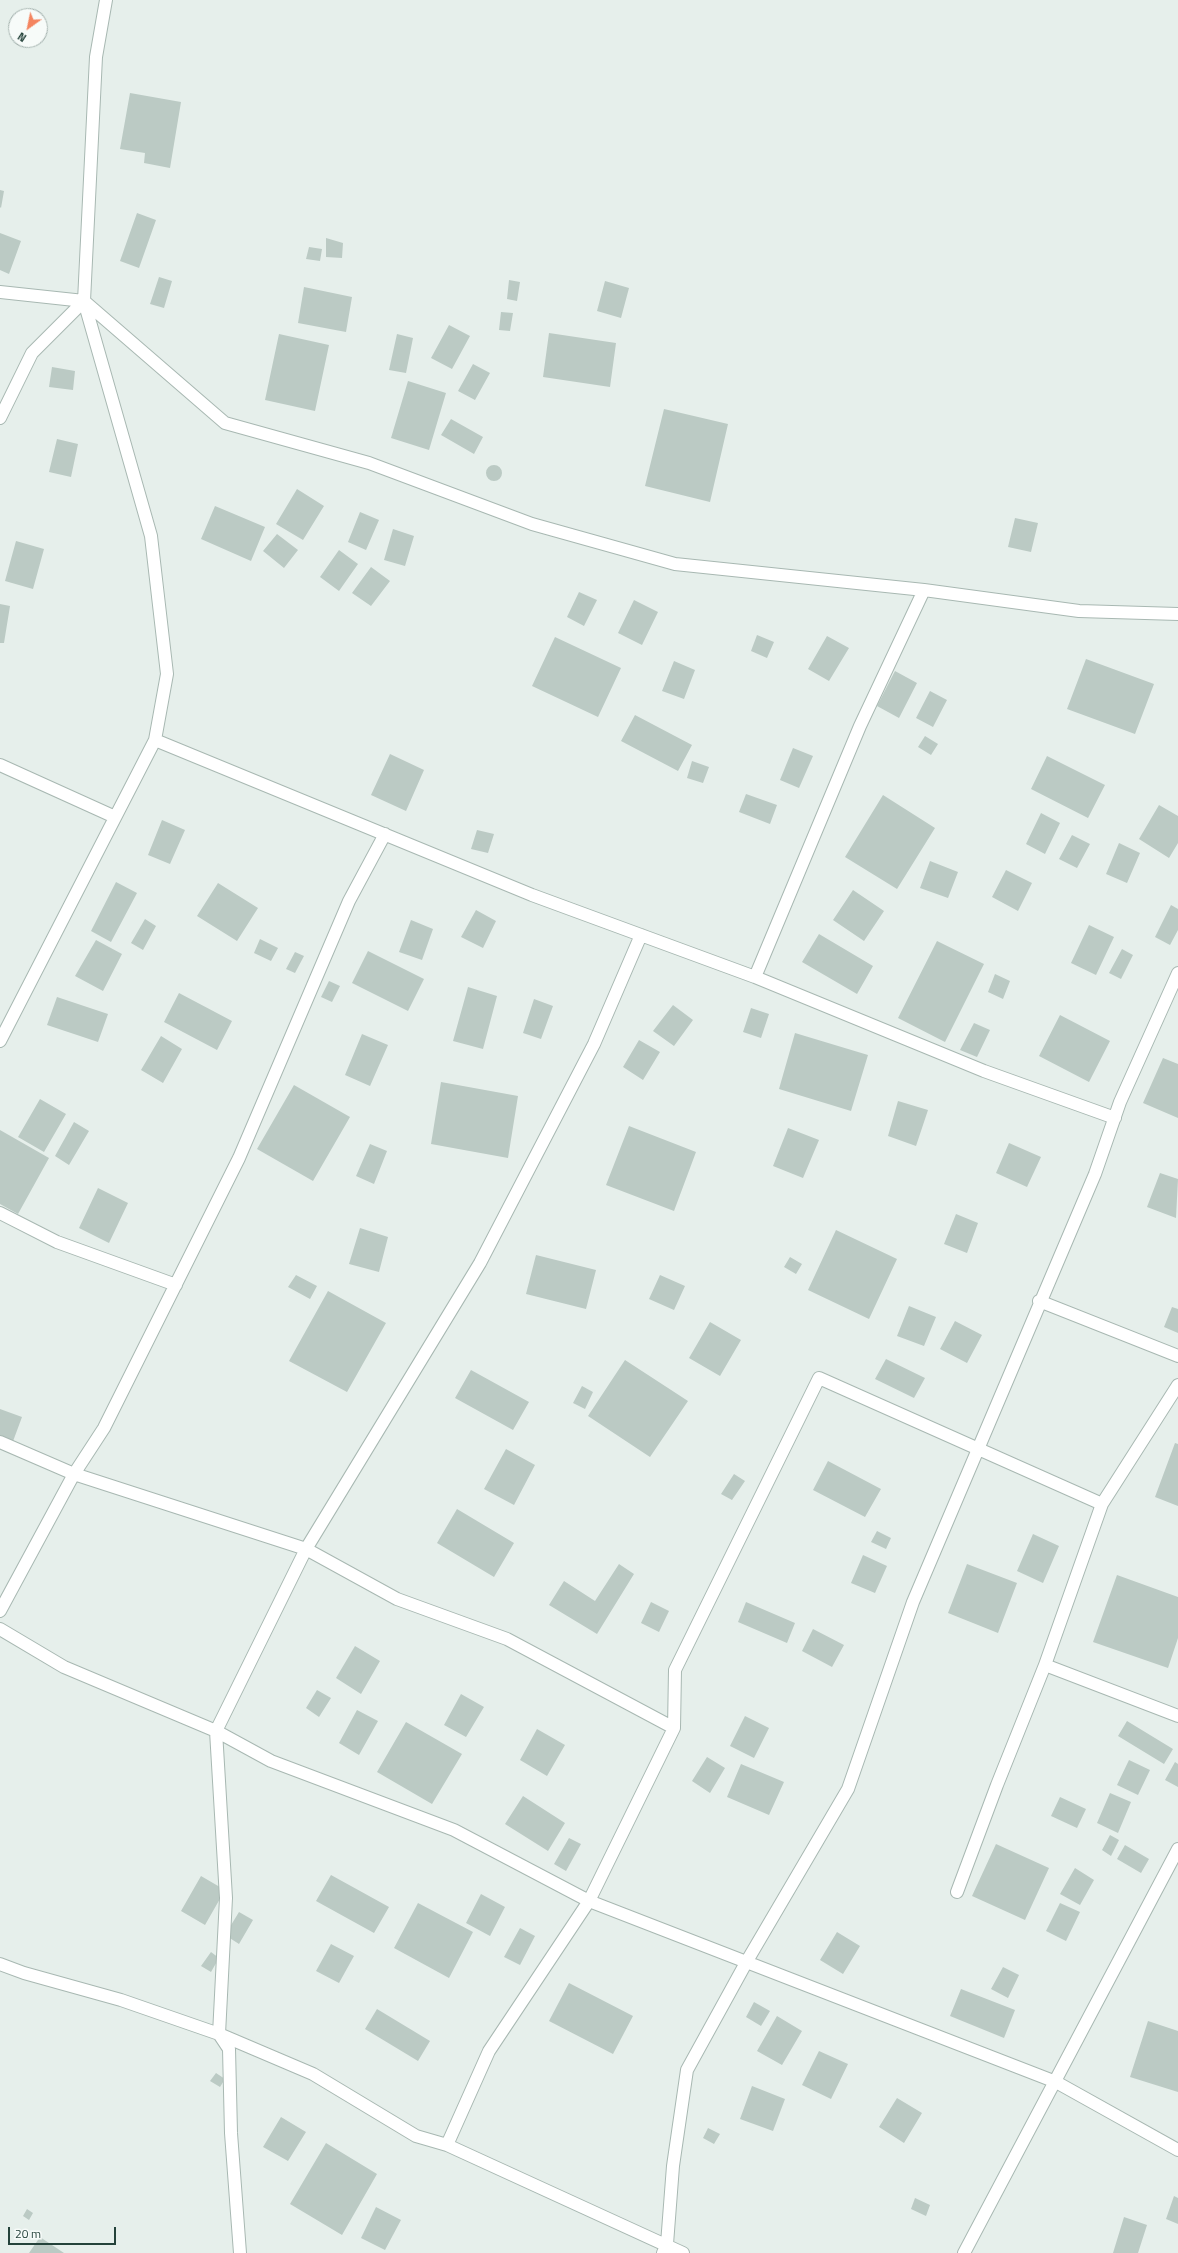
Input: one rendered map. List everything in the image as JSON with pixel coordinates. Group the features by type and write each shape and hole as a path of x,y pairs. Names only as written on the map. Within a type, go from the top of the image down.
{"street":[{"path":"0,1041 155,740 167,674 151,536 84,300 96,57 106,0"},
{"path":"0,292 84,300 224,423 369,463 532,524 675,564 924,590 1079,611 1178,614"},
{"path":"0,418 32,353 84,300"},
{"path":"755,977 860,726 924,590"},
{"path":"155,740 532,895 755,977 984,1071 1115,1118"},
{"path":"0,765 116,817"},
{"path":"0,1610 74,1474 104,1428 176,1285 239,1158 349,901 385,834"},
{"path":"240,2253 232,2141 229,2049 219,2034 226,1898 216,1731 306,1549 480,1263 594,1044 641,936"},
{"path":"665,2249 673,2166 688,2070 747,1961 848,1789 913,1602 1094,1174 1115,1118 1178,973"},
{"path":"0,1213 57,1242 176,1285"},
{"path":"1039,1301 1178,1356"},
{"path":"448,2145 489,2050 589,1901 674,1728 675,1670 819,1378 1102,1504"},
{"path":"957,1892 997,1785 1045,1665 1102,1504 1178,1385"},
{"path":"0,1442 74,1474 306,1549 396,1599 507,1639 674,1728"},
{"path":"0,1629 64,1667 216,1731 271,1761 454,1830 589,1901 1056,2082 1178,2150"},
{"path":"1045,1665 1178,1716"},
{"path":"964,2253 1056,2082 1178,1849"},
{"path":"0,1964 24,1973 121,2000 219,2034 313,2074 416,2136 448,2145 665,2249 683,2253"}],"building":[{"path":"130,93 181,102 170,168 144,163 145,153 120,149"},
{"path":"0,190 4,191 1,208 0,207"},
{"path":"137,213 156,220 139,268 120,261"},
{"path":"0,233 21,241 9,274 0,270"},
{"path":"326,238 343,243 342,258 326,257"},
{"path":"309,247 322,249 320,261 306,259"},
{"path":"159,277 172,281 164,308 150,304"},
{"path":"509,280 520,282 517,301 507,299"},
{"path":"605,281 629,288 621,318 597,311"},
{"path":"304,287 352,297 346,332 298,323"},
{"path":"501,312 513,313 510,331 499,330"},
{"path":"449,325 470,336 452,369 431,358"},
{"path":"549,333 616,343 610,387 543,377"},
{"path":"279,334 329,345 315,411 265,400"},
{"path":"397,334 413,338 406,373 389,370"},
{"path":"473,364 490,373 475,400 458,391"},
{"path":"52,367 75,371 73,390 49,387"},
{"path":"408,381 446,393 429,450 391,438"},
{"path":"664,409 728,424 710,502 645,486"},
{"path":"451,419 483,437 474,454 441,435"},
{"path":"57,439 78,444 71,477 49,472"},
{"path":"494,465 500,467 502,473 500,479 494,481 488,479 486,473 488,467"},
{"path":"297,489 324,506 303,540 276,524"},
{"path":"215,506 265,527 251,561 201,539"},
{"path":"360,512 379,520 366,550 348,542"},
{"path":"1015,518 1038,523 1031,552 1008,547"},
{"path":"393,529 414,536 405,566 384,560"},
{"path":"277,534 298,550 284,568 263,551"},
{"path":"16,541 44,549 33,589 5,581"},
{"path":"339,550 358,564 339,591 320,577"},
{"path":"371,567 390,581 371,606 352,593"},
{"path":"579,592 597,600 584,626 567,617"},
{"path":"634,600 658,612 642,645 618,633"},
{"path":"0,604 10,606 4,643 0,643"},
{"path":"757,635 774,642 767,658 751,651"},
{"path":"827,636 849,648 829,681 808,669"},
{"path":"555,637 621,668 598,717 532,686"},
{"path":"1086,659 1154,684 1135,734 1067,709"},
{"path":"674,661 695,670 684,699 662,691"},
{"path":"895,671 917,683 899,718 877,706"},
{"path":"930,691 947,700 933,727 916,718"},
{"path":"635,715 692,745 678,771 621,741"},
{"path":"925,736 938,744 931,755 918,747"},
{"path":"793,748 813,756 799,788 780,780"},
{"path":"390,754 424,770 406,811 371,795"},
{"path":"1047,756 1105,785 1088,818 1031,789"},
{"path":"692,761 709,767 703,783 687,778"},
{"path":"746,794 777,805 770,824 739,812"},
{"path":"883,795 935,828 897,889 845,857"},
{"path":"1159,805 1178,816 1178,843 1169,858 1139,839"},
{"path":"1041,813 1060,823 1045,854 1026,844"},
{"path":"162,820 185,830 170,864 148,855"},
{"path":"477,830 494,834 488,853 471,849"},
{"path":"1072,835 1090,844 1077,868 1059,859"},
{"path":"1119,843 1140,853 1127,883 1106,874"},
{"path":"930,861 958,872 948,898 920,888"},
{"path":"1006,870 1032,883 1018,911 992,897"},
{"path":"116,882 137,893 111,942 91,931"},
{"path":"218,883 258,908 237,941 197,916"},
{"path":"853,890 884,911 864,941 833,920"},
{"path":"1171,905 1178,909 1178,930 1170,945 1155,937"},
{"path":"476,910 496,921 483,948 461,937"},
{"path":"145,919 156,926 143,950 131,943"},
{"path":"411,920 433,929 422,960 399,952"},
{"path":"1089,925 1114,937 1096,975 1071,963"},
{"path":"819,934 873,966 857,994 802,962"},
{"path":"260,939 278,948 271,961 254,953"},
{"path":"96,940 122,954 103,991 75,976"},
{"path":"937,941 984,964 945,1042 898,1018"},
{"path":"1122,949 1133,955 1121,979 1109,973"},
{"path":"368,951 424,979 408,1011 352,983"},
{"path":"295,952 304,956 295,973 286,969"},
{"path":"995,974 1010,981 1003,999 988,992"},
{"path":"329,981 340,986 332,1002 321,997"},
{"path":"468,987 497,996 483,1049 453,1041"},
{"path":"179,993 232,1021 217,1050 164,1022"},
{"path":"57,997 108,1014 98,1042 47,1025"},
{"path":"534,999 553,1006 541,1039 523,1033"},
{"path":"673,1005 693,1020 674,1046 653,1031"},
{"path":"751,1008 769,1014 761,1038 743,1032"},
{"path":"1060,1015 1110,1041 1089,1082 1039,1056"},
{"path":"974,1023 990,1030 977,1057 960,1050"},
{"path":"795,1033 868,1055 851,1111 779,1089"},
{"path":"362,1034 388,1045 370,1086 345,1075"},
{"path":"161,1036 182,1049 163,1083 141,1070"},
{"path":"639,1040 660,1052 643,1080 623,1067"},
{"path":"1163,1058 1178,1064 1178,1118 1143,1103"},
{"path":"441,1082 518,1096 508,1158 431,1144"},
{"path":"294,1085 350,1117 313,1181 257,1149"},
{"path":"40,1099 66,1114 44,1152 18,1137"},
{"path":"898,1101 928,1110 916,1146 888,1136"},
{"path":"74,1122 89,1131 69,1165 55,1156"},
{"path":"629,1126 696,1152 674,1211 606,1185"},
{"path":"788,1128 819,1140 803,1178 773,1166"},
{"path":"0,1130 49,1158 18,1214 0,1204"},
{"path":"1009,1143 1041,1157 1027,1187 996,1173"},
{"path":"370,1144 387,1151 374,1184 356,1176"},
{"path":"1160,1173 1178,1179 1176,1218 1147,1207"},
{"path":"98,1188 128,1203 109,1243 79,1228"},
{"path":"956,1214 978,1223 967,1253 944,1244"},
{"path":"360,1228 388,1237 379,1272 349,1264"},
{"path":"836,1230 897,1259 869,1319 808,1290"},
{"path":"536,1255 596,1270 586,1309 526,1294"},
{"path":"790,1257 802,1264 796,1274 784,1267"},
{"path":"296,1275 317,1286 310,1299 288,1287"},
{"path":"660,1275 685,1286 674,1310 649,1299"},
{"path":"328,1291 386,1323 347,1392 289,1361"},
{"path":"909,1306 936,1317 924,1346 897,1336"},
{"path":"1172,1307 1178,1309 1178,1333 1164,1327"},
{"path":"955,1321 982,1335 967,1363 940,1349"},
{"path":"710,1322 741,1340 720,1376 689,1358"},
{"path":"886,1359 925,1378 914,1398 875,1379"},
{"path":"625,1360 688,1401 650,1457 588,1416"},
{"path":"471,1370 529,1402 513,1430 455,1398"},
{"path":"582,1386 593,1392 585,1409 573,1403"},
{"path":"0,1409 22,1417 12,1444 0,1439"},
{"path":"1175,1443 1178,1444 1178,1506 1155,1497"},
{"path":"506,1449 535,1465 514,1505 484,1489"},
{"path":"828,1461 881,1489 865,1517 813,1490"},
{"path":"734,1474 745,1481 732,1500 721,1494"},
{"path":"457,1509 514,1543 494,1577 437,1543"},
{"path":"877,1531 891,1538 886,1549 871,1542"},
{"path":"1033,1534 1059,1546 1043,1583 1017,1571"},
{"path":"863,1555 887,1566 875,1593 851,1583"},
{"path":"619,1564 634,1574 597,1634 549,1605 564,1581 595,1601"},
{"path":"967,1564 1017,1583 998,1633 948,1613"},
{"path":"1117,1575 1178,1597 1178,1638 1168,1668 1093,1642"},
{"path":"651,1602 669,1611 659,1632 641,1623"},
{"path":"746,1602 795,1623 787,1643 738,1622"},
{"path":"813,1629 844,1645 832,1667 802,1651"},
{"path":"355,1646 380,1661 361,1694 336,1678"},
{"path":"317,1690 331,1698 319,1717 306,1708"},
{"path":"461,1694 484,1707 466,1737 444,1725"},
{"path":"357,1710 378,1721 359,1755 339,1743"},
{"path":"745,1716 769,1728 754,1758 730,1746"},
{"path":"1127,1721 1173,1749 1164,1764 1118,1736"},
{"path":"406,1722 462,1754 432,1804 377,1772"},
{"path":"537,1729 565,1745 547,1776 520,1760"},
{"path":"707,1757 725,1768 710,1793 692,1781"},
{"path":"1129,1760 1150,1770 1138,1795 1117,1785"},
{"path":"1175,1762 1178,1764 1178,1787 1165,1780"},
{"path":"741,1764 784,1782 769,1815 727,1797"},
{"path":"1110,1793 1131,1802 1118,1833 1097,1823"},
{"path":"523,1796 565,1823 548,1851 505,1824"},
{"path":"1060,1797 1086,1809 1077,1828 1051,1816"},
{"path":"1110,1835 1119,1840 1111,1856 1102,1850"},
{"path":"569,1838 581,1844 566,1871 554,1864"},
{"path":"996,1844 1049,1868 1025,1920 972,1896"},
{"path":"1125,1845 1149,1859 1141,1873 1117,1859"},
{"path":"1075,1868 1094,1880 1080,1905 1060,1894"},
{"path":"331,1875 389,1907 374,1933 316,1901"},
{"path":"201,1876 225,1890 205,1925 181,1911"},
{"path":"481,1894 505,1907 490,1936 466,1923"},
{"path":"418,1903 473,1932 449,1978 394,1948"},
{"path":"1060,1903 1080,1912 1066,1941 1046,1931"},
{"path":"239,1912 253,1920 239,1944 225,1935"},
{"path":"520,1928 535,1936 520,1965 504,1957"},
{"path":"837,1932 860,1946 843,1974 820,1960"},
{"path":"331,1944 354,1956 339,1983 316,1971"},
{"path":"211,1952 219,1958 211,1972 201,1966"},
{"path":"1003,1967 1019,1975 1008,1998 991,1989"},
{"path":"569,1983 633,2016 613,2054 549,2021"},
{"path":"961,1989 1015,2010 1004,2038 950,2016"},
{"path":"754,2002 770,2011 761,2026 746,2017"},
{"path":"377,2009 430,2041 418,2061 365,2029"},
{"path":"777,2016 802,2031 782,2065 757,2051"},
{"path":"1148,2021 1178,2031 1178,2092 1130,2077"},
{"path":"819,2051 848,2064 831,2099 802,2085"},
{"path":"216,2073 225,2079 220,2087 210,2081"},
{"path":"752,2086 785,2099 773,2131 740,2119"},
{"path":"897,2098 922,2113 904,2143 879,2127"},
{"path":"281,2117 306,2132 288,2161 263,2147"},
{"path":"708,2128 720,2134 714,2144 703,2138"},
{"path":"326,2143 377,2174 342,2235 290,2204"},
{"path":"1174,2196 1178,2198 1178,2224 1166,2219"},
{"path":"915,2198 930,2205 926,2216 911,2209"},
{"path":"376,2207 401,2220 385,2250 361,2238"},
{"path":"27,2209 33,2213 29,2220 23,2216"},
{"path":"1124,2217 1147,2225 1138,2253 1113,2253"},
{"path":"40,2237 64,2253 29,2253"}]}
